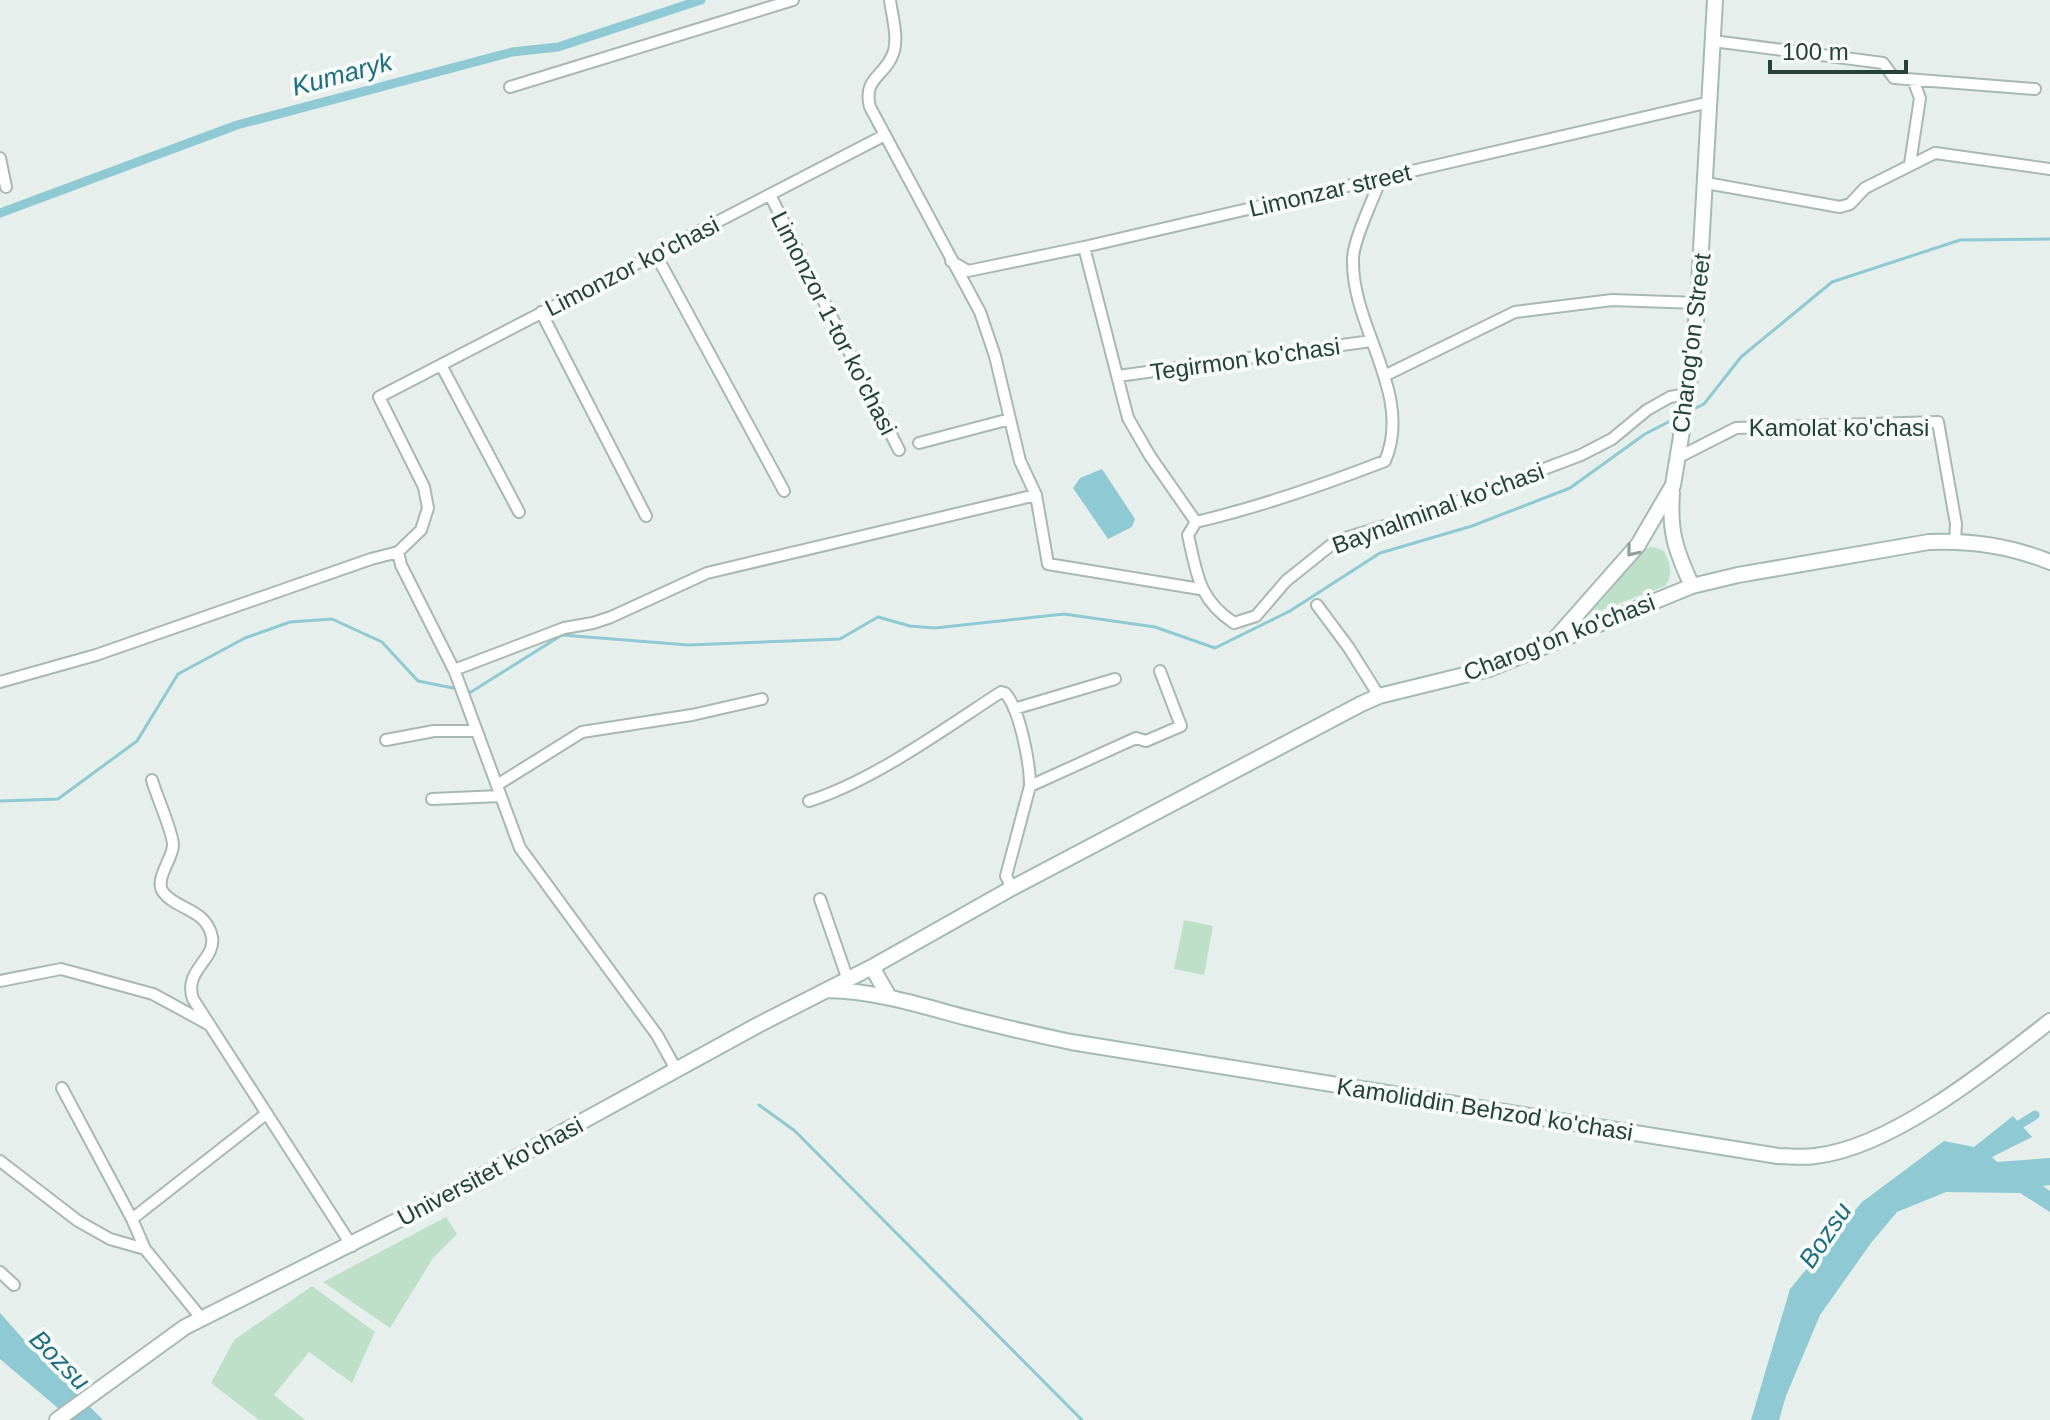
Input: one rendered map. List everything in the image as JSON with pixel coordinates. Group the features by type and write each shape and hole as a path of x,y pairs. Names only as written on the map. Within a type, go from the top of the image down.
{"main road":[{"name":"Charog'on Street","path":"1550,644 1638,545 1673,485 1698,303 1715,0"},
{"path":"1673,485 1671,532 1692,586"},
{"name":"Charog'on ko'chasi","path":"872,967 1012,888 1379,696 1489,669 1692,586 1900,547 1955,541 2001,547 2050,562"},
{"path":"872,967 889,997"},
{"name":"Universitet ko'chasi","path":"57,1420 169,1338 202,1319 352,1246 758,1025 872,967"},
{"name":"Kamoliddin Behzod ko'chasi","path":"828,990 889,997 1071,1042 1778,1156 1816,1156 1879,1137 1909,1122 2050,1021"}],"street":[{"path":"510,87 793,0"},
{"path":"890,0 894,51 870,85 867,95 885,135 980,312 995,356 1020,461 1036,495 1048,564 1200,589"},
{"path":"1713,41 1883,63 1894,78 2035,89"},
{"path":"1910,164 1920,98 1913,80"},
{"name":"Limonzar street","path":"951,261 968,271 1084,247 1710,102"},
{"name":"Limonzor ko'chasi","path":"398,552 421,530 428,508 424,487 379,397 885,135"},
{"path":"1706,183 1840,207 1850,204 1865,188 1935,153 2050,169"},
{"path":"0,158 6,187"},
{"path":"1084,247 1128,418 1196,522 1235,513 1385,461 1393,424 1384,376 1354,290 1353,255 1381,178"},
{"name":"Limonzor 1-tor ko'chasi","path":"770,195 899,450"},
{"path":"655,253 784,491"},
{"path":"1384,376 1515,312 1612,300 1698,303"},
{"path":"541,312 646,516"},
{"name":"Tegirmon ko'chasi","path":"1118,376 1371,341"},
{"path":"441,365 519,512"},
{"name":"Baynalminal ko'chasi","path":"1196,522 1188,535 1200,589 1216,611 1234,623 1256,616 1286,581 1336,541 1430,512 1581,455 1612,439 1647,410 1670,397 1686,400"},
{"path":"919,443 1010,419"},
{"name":"Kamolat ko'chasi","path":"1677,458 1736,428 1938,422 1956,524 1955,541"},
{"path":"454,672 564,628 611,617 707,573 1036,495"},
{"path":"0,682 96,655 398,552 401,565 472,715 520,848 657,1035 677,1071"},
{"path":"1317,605 1379,696"},
{"path":"1030,786 1136,738 1146,741 1181,726 1160,671"},
{"path":"1014,709 1115,679"},
{"path":"809,801 834,793 871,772 1001,692 1009,697 1014,709 1030,775 1030,786 1006,876 1012,888"},
{"path":"432,799 498,790 582,732 692,715 762,699"},
{"path":"386,740 434,731 476,731"},
{"path":"152,780 173,845 160,883 163,892 202,918 212,939 192,977 190,990 352,1246"},
{"path":"820,899 848,980"},
{"path":"0,981 61,969 153,994 210,1025"},
{"path":"62,1088 145,1249 202,1319"},
{"path":"132,1219 266,1114"},
{"path":"0,1161 78,1221 110,1239 145,1249"},
{"path":"0,1272 14,1285"}],"green space":[{"path":"1646,548 1664,551 1669,564 1670,573 1665,586 1589,615"},
{"path":"1184,920 1213,926 1204,975 1174,969"},
{"path":"446,1217 457,1234 433,1258 390,1328 323,1282"},
{"path":"312,1286 375,1332 352,1383 309,1352 274,1395 305,1420 259,1420 211,1383 234,1340"}],"water":[{"path":"1102,469 1135,519 1132,527 1108,539 1073,488 1080,478"},
{"name":"Bozsu","path":"2013,1116 2032,1137 1992,1157 1997,1162 2050,1158 2050,1185 2043,1186 2050,1191 2050,1212 2020,1193 1946,1192 1897,1212 1820,1315 1779,1420 1751,1420 1790,1289 1862,1202 1944,1141 1974,1147"},
{"name":"Bozsu","path":"0,1313 103,1420 72,1420 0,1359"}],"waterway":[{"name":"Kumaryk","path":"0,213 237,125 512,52 558,47 701,0"},
{"path":"1692,410 1704,404 1741,357 1832,282 1960,240 2050,239"},
{"path":"465,691 471,692 562,635 688,645 840,639 878,617 910,626 935,628 1064,614 1155,627 1215,648 1290,611 1380,553 1472,526 1570,488 1645,434 1678,417"},
{"path":"0,801 58,799 137,741 178,674 245,638 290,622 332,619 382,642 418,681 458,689"},
{"path":"759,1105 795,1131 1082,1420"},
{"path":"2011,1130 2035,1115"}]}
